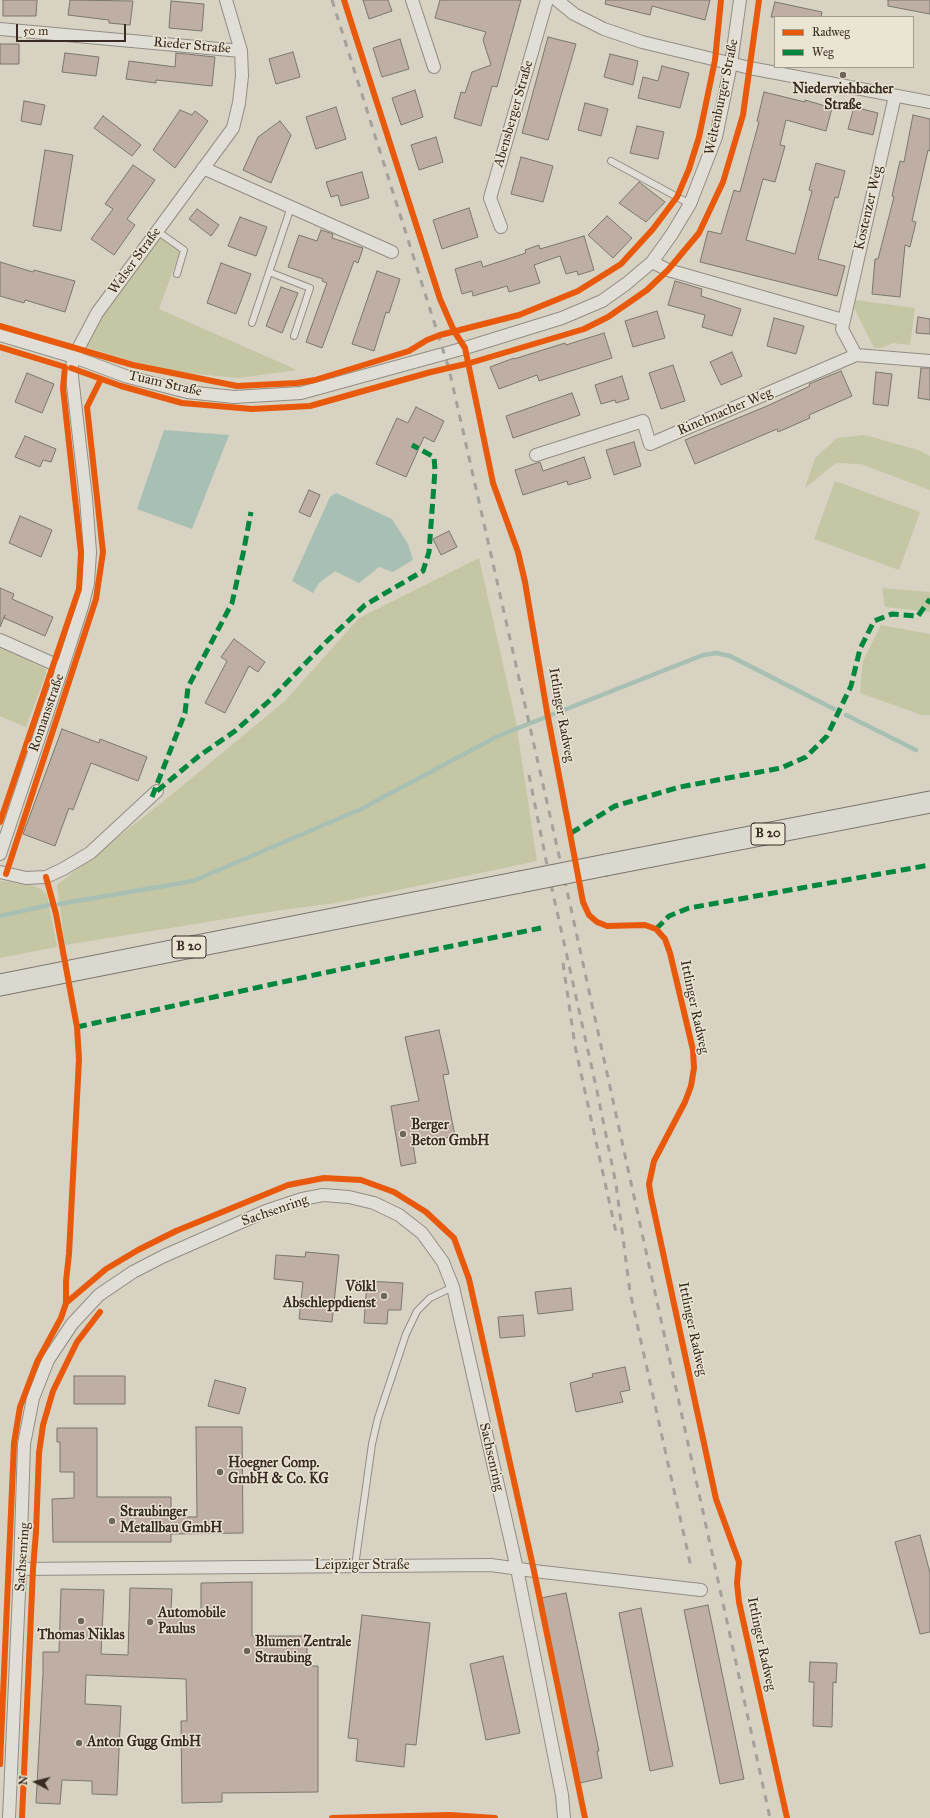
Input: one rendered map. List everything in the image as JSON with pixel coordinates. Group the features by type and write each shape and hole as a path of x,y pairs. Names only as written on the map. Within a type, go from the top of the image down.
{"highway":[{"name":"B 20","path":"0,985 930,802"},
{"path":"0,970 41,976"}],"street":[{"name":"Welser Straße","path":"74,357 97,313 233,128 239,103 242,76 241,51 226,0"},
{"path":"412,0 434,67"},
{"name":"Abensberger Straße","path":"501,227 490,198 547,0"},
{"path":"557,0 574,14 604,29 642,42 731,64 930,102"},
{"name":"Weltenburger Straße","path":"445,354 562,318 602,301 626,284 652,262 672,234 690,204 716,137 731,64 740,0"},
{"name":"Rieder Straße","path":"0,29 241,51"},
{"name":"Kostenzer Weg","path":"856,355 842,329 843,320 895,96"},
{"path":"203,168 392,252"},
{"path":"652,262 668,270 843,320"},
{"name":"Tuam Straße","path":"0,335 74,357 128,376 187,392 234,397 301,393 445,354"},
{"name":"Rinchnacher Weg","path":"536,455 643,421 650,444 856,355 930,361"},
{"name":"Romansstraße","path":"0,854 82,608 88,583 90,552 86,498 71,368 74,357"},
{"path":"0,640 62,669"},
{"path":"0,872 26,878 46,877 63,869 90,853 157,792"},
{"name":"Sachsenring","path":"9,1818 24,1444 35,1392 48,1360 72,1324 99,1295 133,1272 164,1256 266,1211 302,1199 323,1195 349,1197 362,1200 399,1215 422,1233 443,1262 453,1287 517,1569 562,1795 564,1818"},
{"name":"Leipziger Straße","path":"20,1569 491,1565 701,1590"}],"lane":[{"path":"611,161 690,204"},
{"path":"252,323 291,207"},
{"path":"157,231 184,250 177,274"},
{"path":"269,272 310,288 294,336"},
{"path":"354,1566 372,1444 378,1418 406,1334 417,1311 430,1298 453,1287"}],"shaded area":[{"path":"159,235 180,251 159,309 297,370 238,378 178,372 131,361 83,346 96,322"},
{"path":"855,300 915,308 910,345 893,343 881,348 874,348 854,308"},
{"path":"164,430 229,435 192,529 137,509"},
{"path":"865,435 918,450 930,456 930,490 861,464 836,463 805,488 815,458 837,438"},
{"path":"835,481 920,512 899,570 814,539"},
{"path":"336,493 392,519 408,544 413,560 393,572 379,567 359,583 335,571 319,583 313,593 292,581 330,497"},
{"path":"479,558 516,722 537,861 336,903 281,910 65,945 57,885 170,796 285,701 359,618"},
{"path":"882,588 930,592 930,612 885,607"},
{"path":"881,625 930,634 930,715 922,715 860,693 863,661"},
{"path":"0,647 46,669 46,674 26,727 0,716"},
{"path":"0,881 29,884 41,889 47,895 57,947 0,958"}],"building":[{"path":"3,0 37,0 36,16 3,16"},
{"path":"70,0 133,1 130,25 109,23 109,20 68,15"},
{"path":"363,0 388,0 392,11 369,19"},
{"path":"440,0 521,0 497,87 492,86 481,126 454,118 461,92 465,93 472,72 491,65 483,40 486,32 435,18"},
{"path":"606,0 710,0 705,20 652,6 650,15 605,4"},
{"path":"888,0 930,0 930,14 888,6"},
{"path":"171,1 204,4 202,31 169,28"},
{"path":"775,2 822,12 821,16 771,17"},
{"path":"548,37 576,44 548,140 522,133"},
{"path":"400,39 409,69 382,77 373,48"},
{"path":"0,44 19,44 19,64 0,64"},
{"path":"293,52 300,77 276,84 269,59"},
{"path":"65,53 99,57 96,76 62,72"},
{"path":"176,53 215,57 212,86 156,80 156,83 126,79 129,61 175,67"},
{"path":"610,54 638,61 633,85 604,77"},
{"path":"662,66 689,73 680,108 638,98 643,77 658,81"},
{"path":"415,90 423,117 401,125 392,98"},
{"path":"764,92 805,102 805,100 832,108 826,131 786,120 780,145 785,146 775,182 763,179 746,240 795,254 812,191 809,190 816,163 845,171 838,198 835,197 818,259 845,266 837,296 700,262 708,231 721,234 734,190 740,192 759,122 757,121"},
{"path":"24,101 45,105 41,125 21,121"},
{"path":"585,103 608,109 601,136 578,130"},
{"path":"336,107 346,139 316,149 306,117"},
{"path":"854,107 878,113 873,135 848,129"},
{"path":"180,110 192,115 195,111 208,121 175,168 153,150"},
{"path":"913,115 930,119 930,151 928,150 912,221 916,222 910,247 905,245 900,297 872,294 875,259 878,259 894,197 892,196 900,161 904,162"},
{"path":"103,116 141,145 132,156 94,128"},
{"path":"280,121 291,135 271,183 243,170 258,137"},
{"path":"637,126 664,132 658,159 630,153"},
{"path":"436,137 443,162 419,170 411,145"},
{"path":"45,150 73,155 61,231 33,226"},
{"path":"521,157 553,166 543,202 511,194"},
{"path":"133,165 155,180 127,219 135,225 114,255 91,239 113,209 105,204"},
{"path":"362,172 369,198 341,206 338,195 331,197 326,182"},
{"path":"639,182 665,202 646,222 619,203"},
{"path":"469,208 478,237 442,249 433,220"},
{"path":"197,209 219,225 211,236 189,219"},
{"path":"607,216 632,238 613,258 588,235"},
{"path":"240,217 267,227 256,256 228,246"},
{"path":"321,230 333,234 332,238 363,248 358,263 354,261 322,348 306,342 327,283 322,281 323,279 288,267 299,235 317,241"},
{"path":"584,236 594,270 578,275 577,271 566,274 560,256 534,265 540,283 509,292 507,286 473,296 472,291 462,294 455,269 481,261 483,267 526,253 525,250 539,245 540,249"},
{"path":"0,262 33,272 34,270 75,281 65,312 25,300 24,303 0,296"},
{"path":"221,263 251,274 236,314 207,303"},
{"path":"377,271 400,279 389,313 386,312 374,351 352,344"},
{"path":"675,281 702,289 701,296 741,309 732,336 702,327 705,315 668,305"},
{"path":"281,287 298,293 282,333 266,326"},
{"path":"657,311 665,338 633,347 625,321"},
{"path":"918,317 930,319 930,334 916,333"},
{"path":"774,318 804,326 796,354 767,346"},
{"path":"604,333 612,358 539,381 537,375 499,389 490,367 514,358 565,343 566,345"},
{"path":"732,352 742,376 721,385 710,362"},
{"path":"673,365 685,401 661,409 649,373"},
{"path":"921,368 930,368 930,400 918,398"},
{"path":"841,371 852,396 809,415 810,418 778,432 777,429 695,464 685,440 767,406 810,386 809,384"},
{"path":"876,372 892,374 888,406 873,404"},
{"path":"27,373 54,384 42,413 15,402"},
{"path":"622,376 629,399 616,403 615,400 601,404 595,385"},
{"path":"572,393 580,415 513,438 506,416"},
{"path":"416,407 444,421 434,442 424,437 406,477 376,464 397,418 408,423"},
{"path":"25,436 56,449 51,462 43,460 40,467 15,457"},
{"path":"634,442 641,466 614,475 606,450"},
{"path":"584,457 591,478 568,485 567,481 523,495 515,470 540,462 543,471"},
{"path":"309,490 320,495 310,517 299,512"},
{"path":"20,516 52,530 41,557 9,543"},
{"path":"449,531 457,547 441,555 433,539"},
{"path":"0,588 14,594 12,599 53,617 45,636 4,618 5,615 0,627"},
{"path":"234,639 265,662 258,672 249,666 225,713 205,703 227,661 221,657"},
{"path":"62,729 99,743 100,739 147,757 138,781 91,763 73,810 69,808 55,846 23,834"},
{"path":"439,1030 449,1074 443,1075 455,1136 413,1145 416,1163 401,1166 391,1106 419,1101 405,1037"},
{"path":"306,1252 339,1255 332,1322 299,1319 303,1282 274,1279 276,1255 305,1257"},
{"name":"Völkl Abschleppdienst","path":"367,1281 403,1283 401,1310 388,1310 387,1324 364,1323"},
{"path":"571,1288 573,1310 538,1314 535,1292"},
{"path":"523,1315 525,1336 500,1338 498,1317"},
{"path":"625,1367 630,1390 620,1392 623,1402 576,1412 570,1383 593,1377 592,1374"},
{"path":"74,1376 125,1376 125,1404 74,1404"},
{"path":"215,1380 246,1388 239,1414 208,1406"},
{"path":"196,1427 242,1427 243,1533 171,1534 171,1542 53,1542 52,1499 74,1498 74,1472 60,1472 60,1442 57,1442 57,1428 97,1428 97,1497 171,1497 171,1517 197,1517"},
{"path":"920,1535 930,1573 930,1632 920,1634 895,1542"},
{"path":"252,1582 252,1636 307,1636 307,1666 318,1666 318,1792 222,1793 222,1802 182,1803 181,1721 187,1721 186,1679 86,1675 85,1704 121,1706 117,1795 92,1794 92,1781 62,1780 60,1804 36,1803 43,1652 59,1652 61,1589 104,1590 101,1654 128,1655 130,1588 172,1589 171,1610 201,1610 201,1583"},
{"path":"566,1593 599,1751 597,1751 602,1778 580,1783 541,1598"},
{"path":"708,1605 744,1779 720,1784 684,1610"},
{"path":"641,1608 673,1766 650,1771 619,1613"},
{"path":"362,1615 430,1623 416,1745 406,1744 404,1767 356,1761 358,1739 348,1738"},
{"path":"503,1656 520,1733 486,1740 470,1664"},
{"path":"810,1662 837,1663 836,1683 833,1682 832,1727 813,1726 814,1682 809,1682"}],"waterway":[{"path":"59,904 193,881 361,809 498,736 703,655 716,653 730,656 834,709"},
{"path":"846,715 916,750"},
{"path":"0,916 49,905"}],"railway":[{"path":"332,0 449,369 570,904 770,1818"},
{"path":"529,775 550,880 616,1184 630,1292 691,1567"},
{"path":"563,963 575,1046 617,1237"}],"marked path":[{"path":"157,791 199,756 235,731 269,701 326,642 365,605 423,571 429,552 435,470 434,457 412,445"},
{"path":"152,797 185,713 188,687 232,603 251,512"},
{"path":"571,833 615,806 680,787 781,768 806,757 827,736 851,686 860,649 874,621 892,614 918,616 930,599"},
{"path":"656,929 669,916 689,908 930,865"},
{"path":"77,1027 383,960 541,928"}],"cycle path":[{"name":"Ittlinger Radweg","path":"344,0 440,299 454,331 465,348 493,483 518,552 525,582 547,712 583,902 589,915 597,922 607,926 645,925 656,929 665,939 670,953 693,1050 694,1068 691,1086 685,1102 654,1161 649,1184 716,1499 739,1562 737,1583 739,1602 787,1818"},
{"path":"0,326 133,365 237,386 297,383 315,380 409,351 427,340 440,335 519,315 578,291 621,264 653,229 677,197 689,169 699,137 715,60 721,0"},
{"path":"71,368 121,386 182,403 252,409 310,406 431,372 470,363 584,329 608,317 647,290 668,270 699,233 723,182 743,115 759,0"},
{"path":"0,347 65,367 63,388 81,553 79,589 0,822"},
{"path":"6,874 96,599 103,552 87,407 101,379"},
{"path":"0,1764 14,1443 20,1407 37,1362 61,1318 66,1303 66,1281 69,1254 79,1059 77,1027 56,914 46,877"},
{"path":"66,1303 106,1269 138,1250 176,1231 288,1185 324,1178 361,1180 394,1192 426,1212 454,1238 469,1279 534,1571 585,1818"},
{"path":"22,1818 39,1453 43,1425 53,1391 77,1342 100,1312"},
{"path":"332,1818 450,1815 495,1818"}],"place":[{"name":"Niederviehbacher Straße","path":"843,75"},
{"name":"Berger Beton GmbH","path":"403,1134"},
{"name":"Völkl Abschleppdienst","path":"384,1296"},
{"name":"Hoegner Comp. GmbH & Co. KG","path":"220,1472"},
{"name":"Straubinger Metallbau GmbH","path":"112,1521"},
{"name":"Thomas Niklas","path":"81,1621"},
{"name":"Automobile Paulus","path":"150,1622"},
{"name":"Blumen Zentrale Straubing","path":"247,1651"},
{"name":"Anton Gugg GmbH","path":"79,1743"}]}
